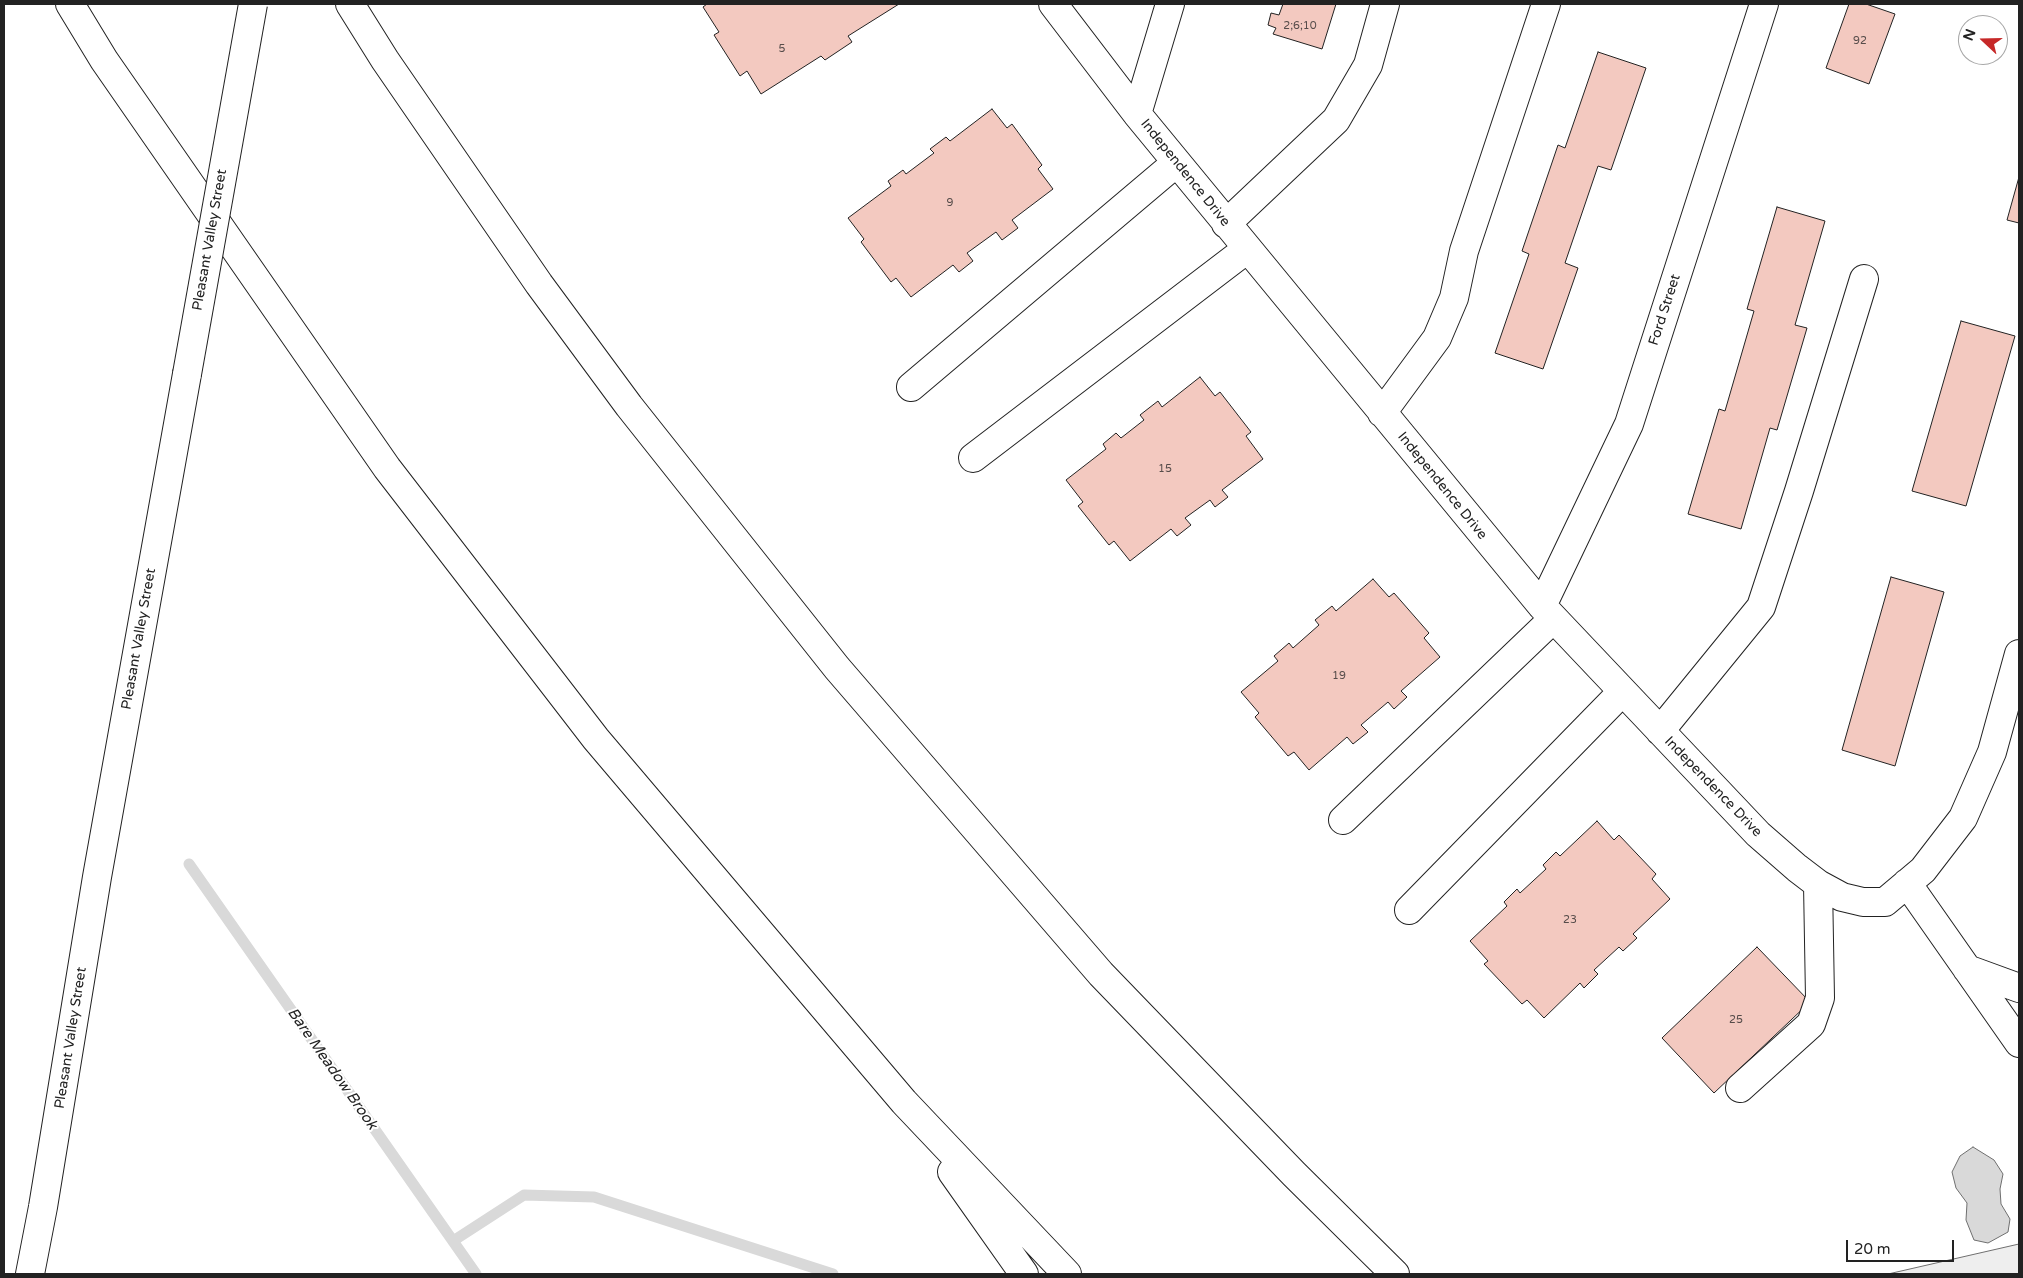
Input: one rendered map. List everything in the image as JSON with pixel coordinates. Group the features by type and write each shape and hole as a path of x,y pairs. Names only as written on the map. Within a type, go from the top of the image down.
{"main road":[{"path":"70,4 104,60 393,476 596,739 904,1102 1067,1274"},
{"name":"Pleasant Valley Street","path":"30,1274 43,1207 100,858 253,4"},
{"path":"350,4 384,60 539,284 629,406 837,668 1101,974 1294,1174 1395,1274"},
{"name":"Independence Drive","path":"1053,4 1136,114 1547,613 1758,834 1818,884 1849,898 1863,902 1885,902 1908,883"},
{"path":"1136,114 1170,4"},
{"path":"1226,224 1336,120 1368,65 1385,4"},
{"path":"1382,413 1437,338 1454,298 1464,251 1546,4"},
{"name":"Ford Street","path":"1547,613 1629,424 1764,4"},
{"path":"911,387 1176,162"},
{"path":"974,458 1247,249"},
{"path":"1660,731 1761,606 1799,491 1864,279"},
{"path":"1344,820 1547,613"},
{"path":"2019,654 1992,752 1963,818 1923,870 1908,883 2019,1043"},
{"path":"1408,910 1622,692"},
{"path":"1740,1088 1811,1024 1820,998 1818,884"},
{"path":"1967,968 2019,988"},
{"path":"904,1102 1024,1274"}],"shaded area":[{"path":"1973,1147 1994,1160 2003,1174 2000,1189 2001,1204 2010,1219 2008,1232 1988,1243 1974,1240 1966,1220 1967,1203 1956,1188 1952,1172 1960,1156"},
{"path":"2019,1244 2019,1274 1888,1274"}],"building":[{"path":"707,4 899,4 848,36 852,42 825,60 821,56 761,94 747,71 740,76 714,35 719,32 703,7"},
{"path":"1283,4 1336,4 1322,49 1273,34 1276,28 1268,25 1271,13 1279,15"},
{"path":"1849,4 1866,4 1895,14 1869,84 1826,68"},
{"path":"1598,52 1646,68 1611,170 1598,166 1565,263 1578,268 1543,369 1495,353 1529,254 1522,251 1558,145 1565,148"},
{"path":"992,109 1007,128 1012,124 1042,165 1038,169 1053,189 1012,220 1018,228 1002,240 996,232 967,253 973,261 959,272 953,265 911,297 896,278 891,282 861,242 864,239 848,218 891,186 888,181 903,170 906,174 934,153 930,149 946,137 950,141"},
{"path":"2019,177 2019,223 2007,220"},
{"path":"1777,207 1825,221 1795,325 1807,328 1777,430 1770,428 1741,529 1688,514 1719,409 1725,411 1754,311 1747,309"},
{"path":"1961,321 2015,336 1966,506 1912,491"},
{"path":"1200,377 1215,396 1220,392 1251,432 1246,436 1263,459 1222,490 1228,497 1215,507 1210,500 1185,518 1191,525 1177,536 1171,529 1130,561 1114,541 1109,545 1078,506 1083,502 1066,480 1106,449 1103,444 1116,433 1121,438 1144,420 1140,415 1158,401 1162,407"},
{"path":"1891,577 1944,592 1895,766 1842,750"},
{"path":"1373,579 1389,597 1394,593 1429,633 1424,638 1440,657 1401,691 1407,697 1394,709 1388,702 1361,725 1368,732 1353,744 1347,737 1309,770 1294,752 1288,756 1255,717 1259,713 1241,692 1278,661 1274,656 1289,643 1293,648 1319,625 1315,620 1332,606 1336,611"},
{"path":"1597,821 1614,840 1619,835 1656,874 1652,879 1670,899 1633,934 1637,938 1623,951 1619,947 1594,970 1598,974 1584,988 1580,983 1544,1018 1527,1000 1522,1004 1484,964 1488,961 1470,941 1507,906 1504,902 1517,889 1520,893 1546,869 1543,865 1556,852 1560,856"},
{"path":"1757,947 1810,1002 1714,1093 1662,1038"}],"waterway":[{"name":"Bare Meadow Brook","path":"189,864 476,1274"},
{"path":"453,1241 524,1195 594,1197 833,1274"}]}
